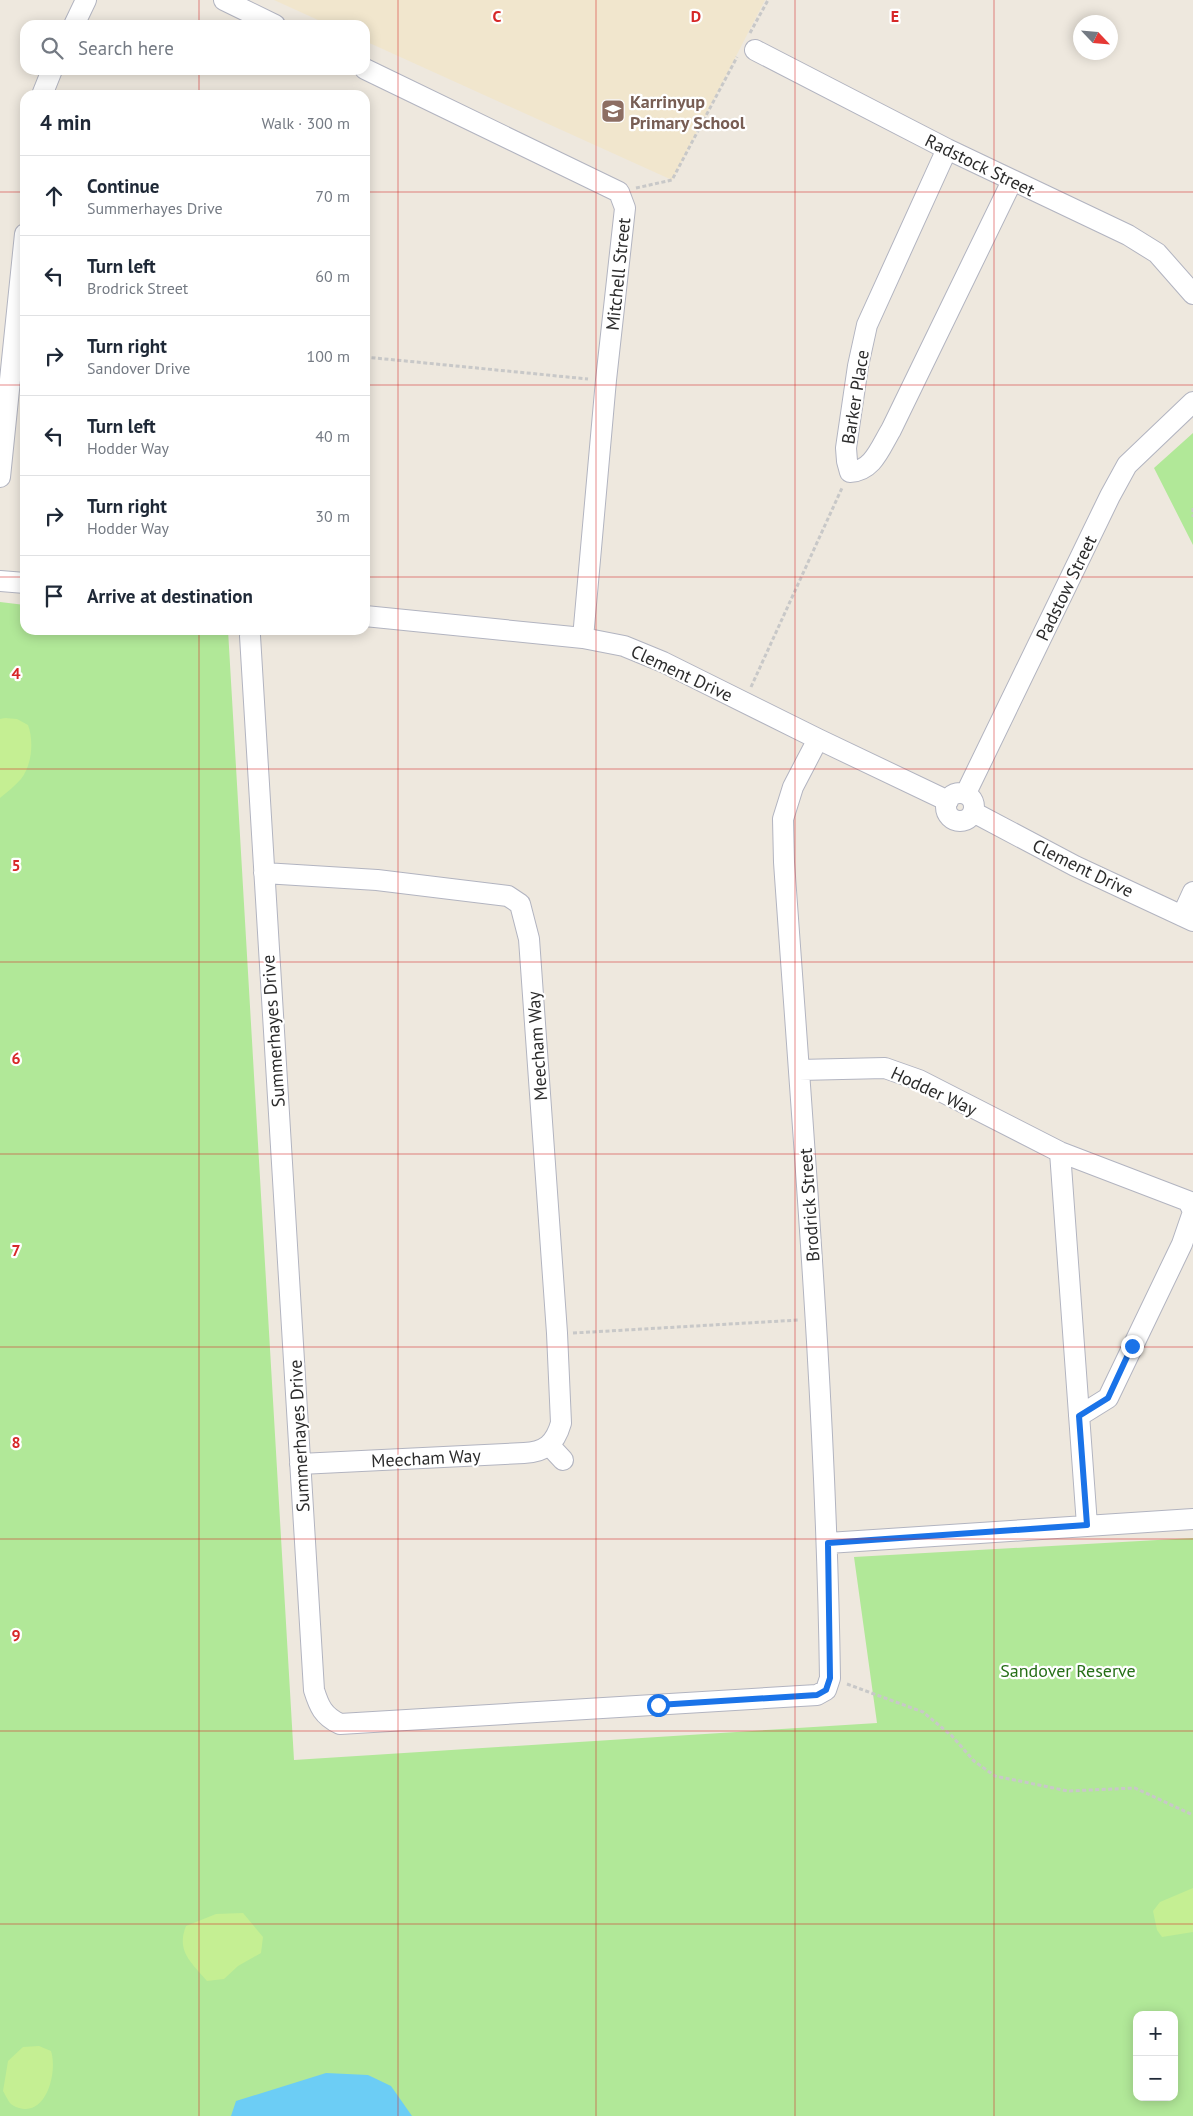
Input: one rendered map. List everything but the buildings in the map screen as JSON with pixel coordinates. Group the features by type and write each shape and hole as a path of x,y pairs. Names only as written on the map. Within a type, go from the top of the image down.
{"street":[{"path":"76,20 86,0"},
{"path":"224,0 265,20"},
{"name":"Radstock Street","path":"747,47 947,149 1128,235 1157,253 1193,294"},
{"name":"Mitchell Street","path":"370,71 619,192 626,208 606,380 583,638"},
{"path":"44,90 50,75"},
{"name":"Barker Place","path":"947,149 867,325 858,366 846,448 850,472 860,471 871,464 891,430 1012,181"},
{"path":"0,477 20,320"},
{"name":"Padstow Street","path":"957,797 1127,465 1193,402"},
{"path":"0,581 20,583"},
{"name":"Clement Drive","path":"370,617 583,638 624,646 655,659 818,739 957,797 973,799 973,812 1074,866 1188,919"},
{"name":"Summerhayes Drive","path":"251,635 314,1690 320,1709 329,1719 340,1724 817,1695 826,1690 830,1678"},
{"name":"Brodrick Street","path":"818,739 793,787 783,819 784,862 798,1070 817,1319 828,1543 830,1678"},
{"name":"Meecham Way","path":"264,873 405,884 508,896 520,904 529,939 558,1334 561,1423 558,1435 550,1446 537,1452 524,1453 300,1464"},
{"path":"1188,919 1193,892"},
{"name":"Hodder Way","path":"798,1070 885,1068 919,1080 1060,1152 1188,1201 1193,1211 1182,1244 1108,1398 1079,1416"},
{"path":"1060,1152 1087,1525"},
{"path":"550,1446 564,1460"},
{"path":"828,1543 1193,1519"}],"path":[{"path":"619,192 672,180 747,47 768,0"},
{"path":"370,357 606,380"},
{"path":"744,702 850,472"},
{"path":"1193,508 1193,517"},
{"path":"558,1334 817,1319"},
{"path":"830,1678 923,1712 952,1736 974,1761 995,1776 1068,1792 1135,1788 1193,1815"}],"shaded area":[{"name":"Karrinyup Primary School","path":"274,0 765,0 672,180 370,43 370,20 318,20"}],"green space":[{"path":"1193,433 1193,545 1154,468"},
{"name":"Sandover Reserve","path":"0,602 20,604 20,635 228,635 294,1760 877,1723 854,1557 1193,1538 1193,2116 0,2116"},
{"path":"0,719 17,719 28,725 31,738 31,753 28,767 21,779 0,798"},
{"path":"1193,1888 1193,1932 1162,1937 1157,1930 1153,1911 1160,1902"},
{"path":"243,1913 263,1937 261,1953 238,1966 224,1979 207,1981 191,1962 184,1949 183,1935 186,1926 216,1914"},
{"path":"39,2046 51,2051 53,2059 52,2077 46,2095 34,2107 26,2109 16,2107 10,2103 3,2091 8,2061 23,2047"}],"water":[{"path":"326,2073 368,2075 391,2086 412,2116 231,2116 236,2101"}],"place":[{"name":"Karrinyup Primary School","path":"613,111"}],"route":[{"path":"658,1705 817,1695 826,1690 830,1678 828,1543 1087,1525 1079,1416 1108,1398 1132,1346"}]}
